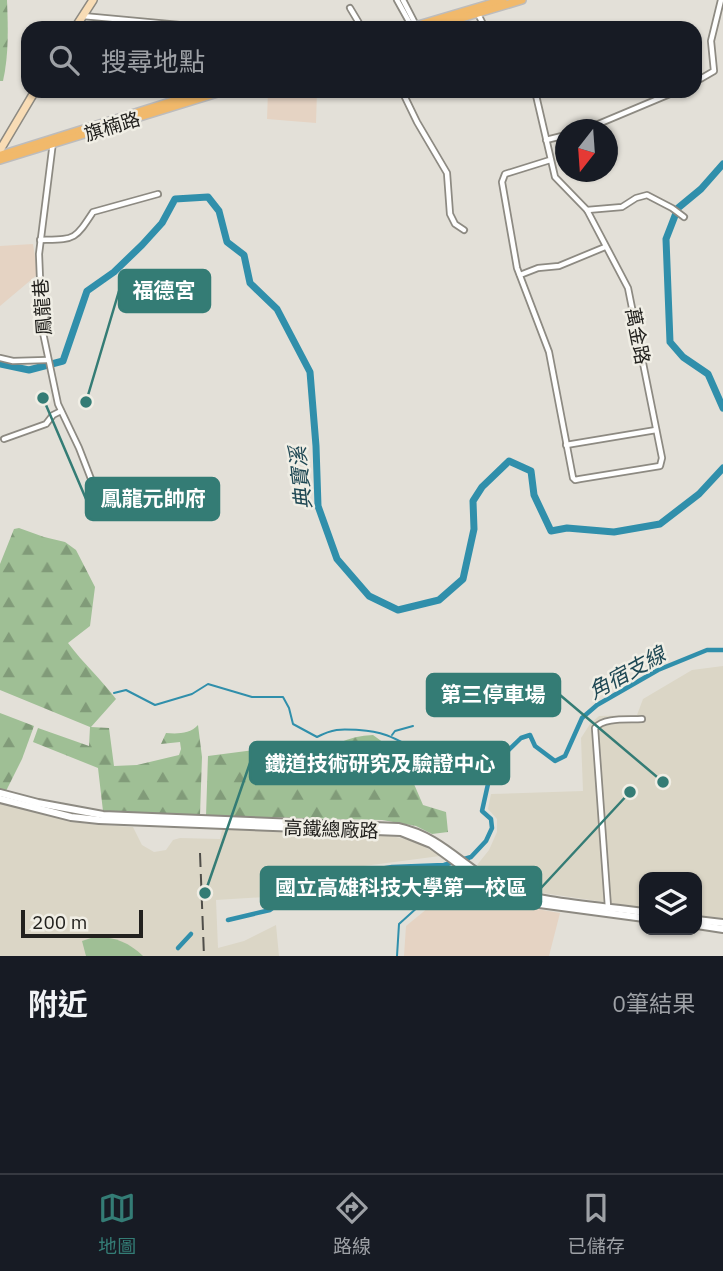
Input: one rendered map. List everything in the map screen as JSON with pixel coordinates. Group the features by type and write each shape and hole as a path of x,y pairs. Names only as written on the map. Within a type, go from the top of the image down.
{"main road":[{"path":"80,21 93,0"},
{"path":"447,21 503,0"},
{"path":"435,21 522,0"},
{"path":"0,155 31,98"},
{"name":"旗楠路","path":"53,141 184,98"},
{"name":"旗楠路","path":"0,155 200,98"}],"street":[{"path":"397,0 409,21"},
{"path":"403,0 411,21"},
{"path":"702,78 714,71 711,41 721,0"},
{"path":"351,8 358,21"},
{"path":"476,10 482,21"},
{"path":"83,16 137,21"},
{"path":"405,98 447,173 450,214 455,224 464,230"},
{"name":"萬金路","path":"537,98 555,177 587,210 628,288 662,458 660,466 575,480 549,352 520,275 502,179 506,174 550,160"},
{"path":"610,119 660,98"},
{"path":"546,140 555,138"},
{"name":"鳳龍巷","path":"53,141 39,254 42,328 51,381 61,411"},
{"path":"40,240 71,239 79,233 93,212 158,194"},
{"path":"587,210 622,207 641,195 646,195 684,217"},
{"path":"520,275 538,268 559,266 605,247"},
{"path":"0,358 13,361 47,360"},
{"path":"4,439 46,424 52,415 61,411 105,514"},
{"path":"566,445 656,430"},
{"path":"608,907 594,728 598,723 606,721 642,719"},
{"name":"高鐵總廠路","path":"0,793 103,815 381,824 416,831 500,893 521,901 639,917"},
{"name":"高鐵總廠路","path":"0,799 72,817 99,820 401,832 452,856"},
{"name":"高鐵總廠路","path":"474,872 523,894 639,911"},
{"path":"702,921 723,926"},
{"path":"702,925 723,926"}],"shaded area":[{"path":"268,98 317,98 316,123 267,119"},
{"path":"33,244 38,274 0,306 0,246"},
{"path":"723,666 723,918 702,916 702,872 639,872 639,907 536,892 496,877 477,865 489,850 497,832 497,819 488,809 491,794 583,791 581,738 590,724 599,716 637,715 643,699 692,670"},
{"path":"0,802 87,824 133,827 142,845 154,852 166,850 173,840 180,838 220,839 222,830 240,830 381,834 415,841 440,856 318,872 264,897 216,900 218,948 244,941 276,925 279,956 0,956"},
{"path":"466,877 498,898 519,906 560,913 549,956 404,956 406,926"}],"green space":[{"path":"0,0 7,0 7,51 3,81 0,81"},
{"path":"19,528 65,542 76,550 95,587 90,626 68,643 116,699 91,727 109,728 114,766 137,765 179,755 180,742 161,744 166,733 187,732 198,725 202,757 200,815 103,811 98,768 33,742 38,728 89,746 90,727 0,690 0,564 14,529"},
{"path":"0,713 34,726 6,791 0,789"},
{"path":"373,735 384,743 375,743 363,750 381,774 414,784 423,805 446,812 448,832 432,834 416,826 382,820 206,816 208,756 270,748 308,760 339,743 355,737"},
{"path":"94,937 120,941 143,956 86,956 82,941"}],"waterway":[{"name":"典寶溪","path":"723,164 701,189 678,208 666,239 670,342 683,357 708,374 723,408"},
{"name":"典寶溪","path":"0,364 29,370 63,361 87,291 114,272 142,245 162,223 175,199 208,197 219,211 227,242 244,255 250,283 277,309 310,372 318,506 337,559 369,596 398,610 439,600 463,579 474,529 473,501 482,487 509,461 531,471 534,495 551,531 567,528 614,532 660,524 699,494 723,468"},
{"name":"角宿支線","path":"228,920 270,910 300,887 319,879 392,867 444,865 471,857 486,841 492,828 491,819 482,811 492,766 521,738 530,735 535,746 555,761 565,756 582,718 597,705 658,670 707,650 723,650"},
{"path":"114,693 126,690 155,705 192,694 208,684 252,697 283,697 293,724 317,737 338,730 371,731 391,737 435,758 468,750 502,756"},
{"path":"392,735 395,731 413,726"},
{"name":"角宿支線","path":"466,862 471,857"},
{"name":"角宿支線","path":"397,956 399,924 460,869"},
{"path":"178,948 191,934"}],"railway":[{"path":"200,853 204,956"}],"place":[{"name":"鳳龍元帥府","path":"43,398"},
{"name":"福德宮","path":"86,402"},
{"name":"第三停車場","path":"663,782"},
{"name":"國立高雄科技大學第一校區","path":"630,792"},
{"name":"鐵道技術研究及驗證中心","path":"205,893"}]}
